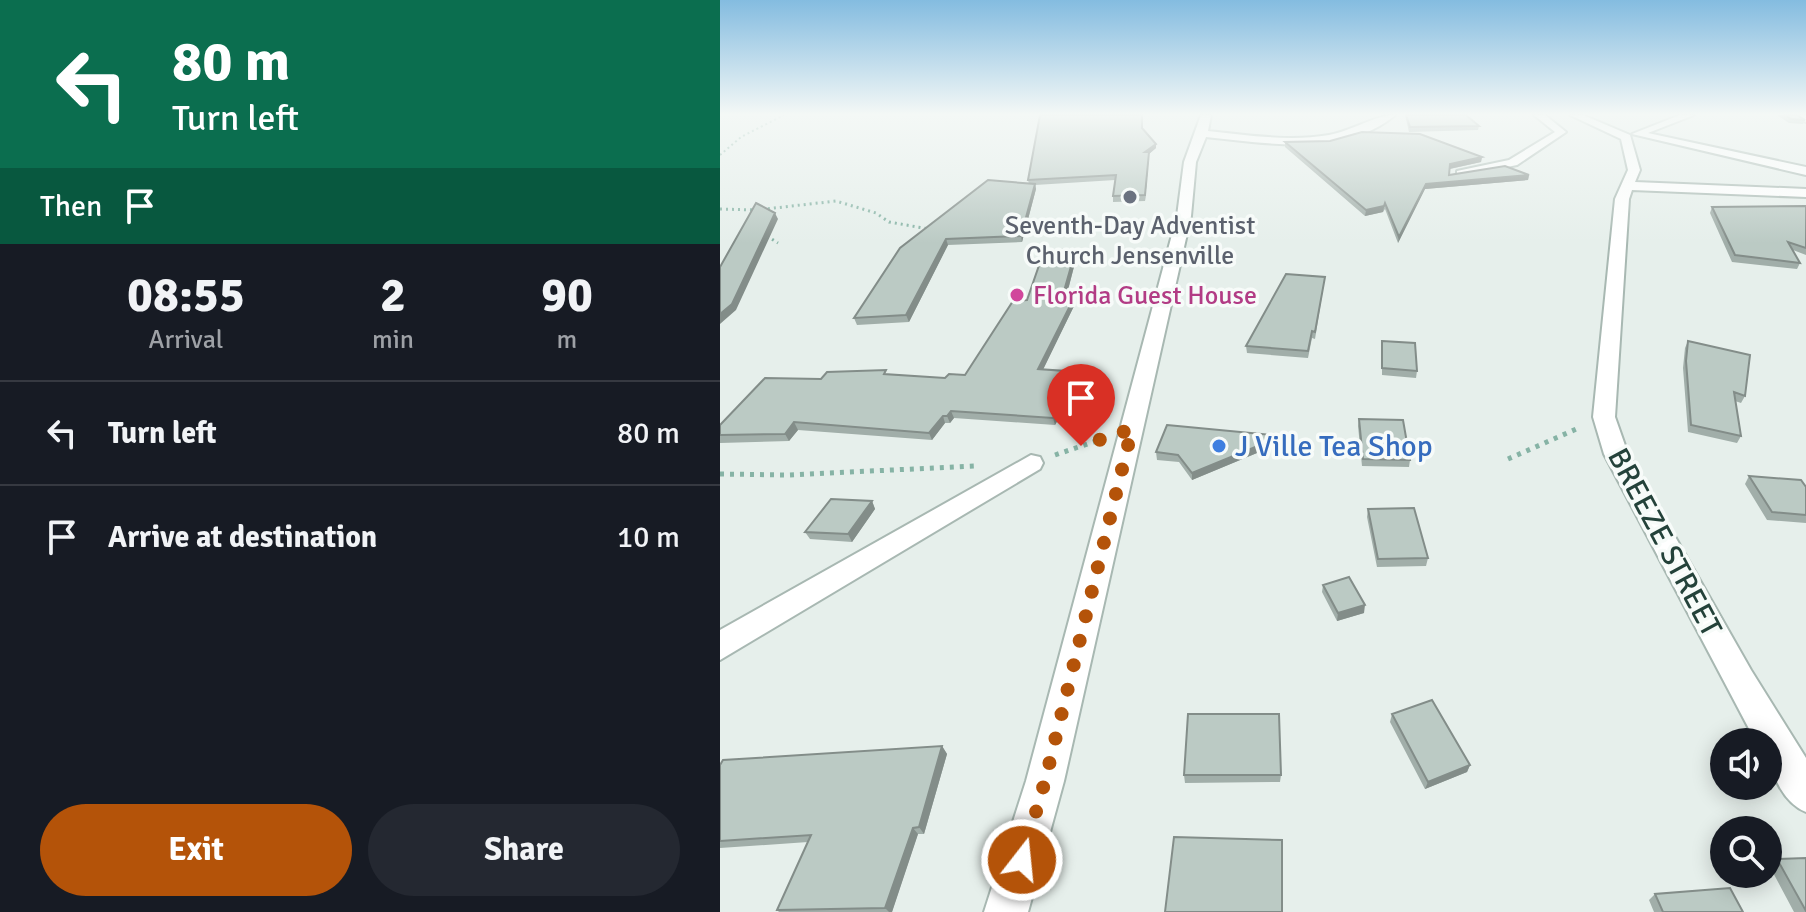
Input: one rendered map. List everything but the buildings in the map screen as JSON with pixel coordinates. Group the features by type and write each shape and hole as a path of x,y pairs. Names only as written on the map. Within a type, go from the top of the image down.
{"street":[{"path":"1006,912 1045,781 1132,429 1184,216 1192,158"},
{"path":"1454,175 1504,166 1525,158"},
{"name":"BREEZE STREET","path":"1633,158 1634,170 1622,199 1604,417 1616,454 1739,681 1806,793"},
{"path":"1741,158 1806,171"},
{"path":"1627,186 1806,193"},
{"path":"720,646 1031,463"}],"path":[{"path":"720,209 757,210 836,201 876,213 889,222 929,229"},
{"path":"755,219 757,210"},
{"path":"766,235 778,243"},
{"path":"1508,459 1604,417"},
{"path":"720,474 788,475 1031,463 1132,429"}],"place":[{"name":"Seventh-Day Adventist Church Jensenville","path":"1130,197"},
{"name":"Florida Guest House","path":"1017,295"},
{"name":"J Ville Tea Shop","path":"1219,446"}],"route":[{"path":"1022,860 1045,781 1132,429 1081,446"}]}
